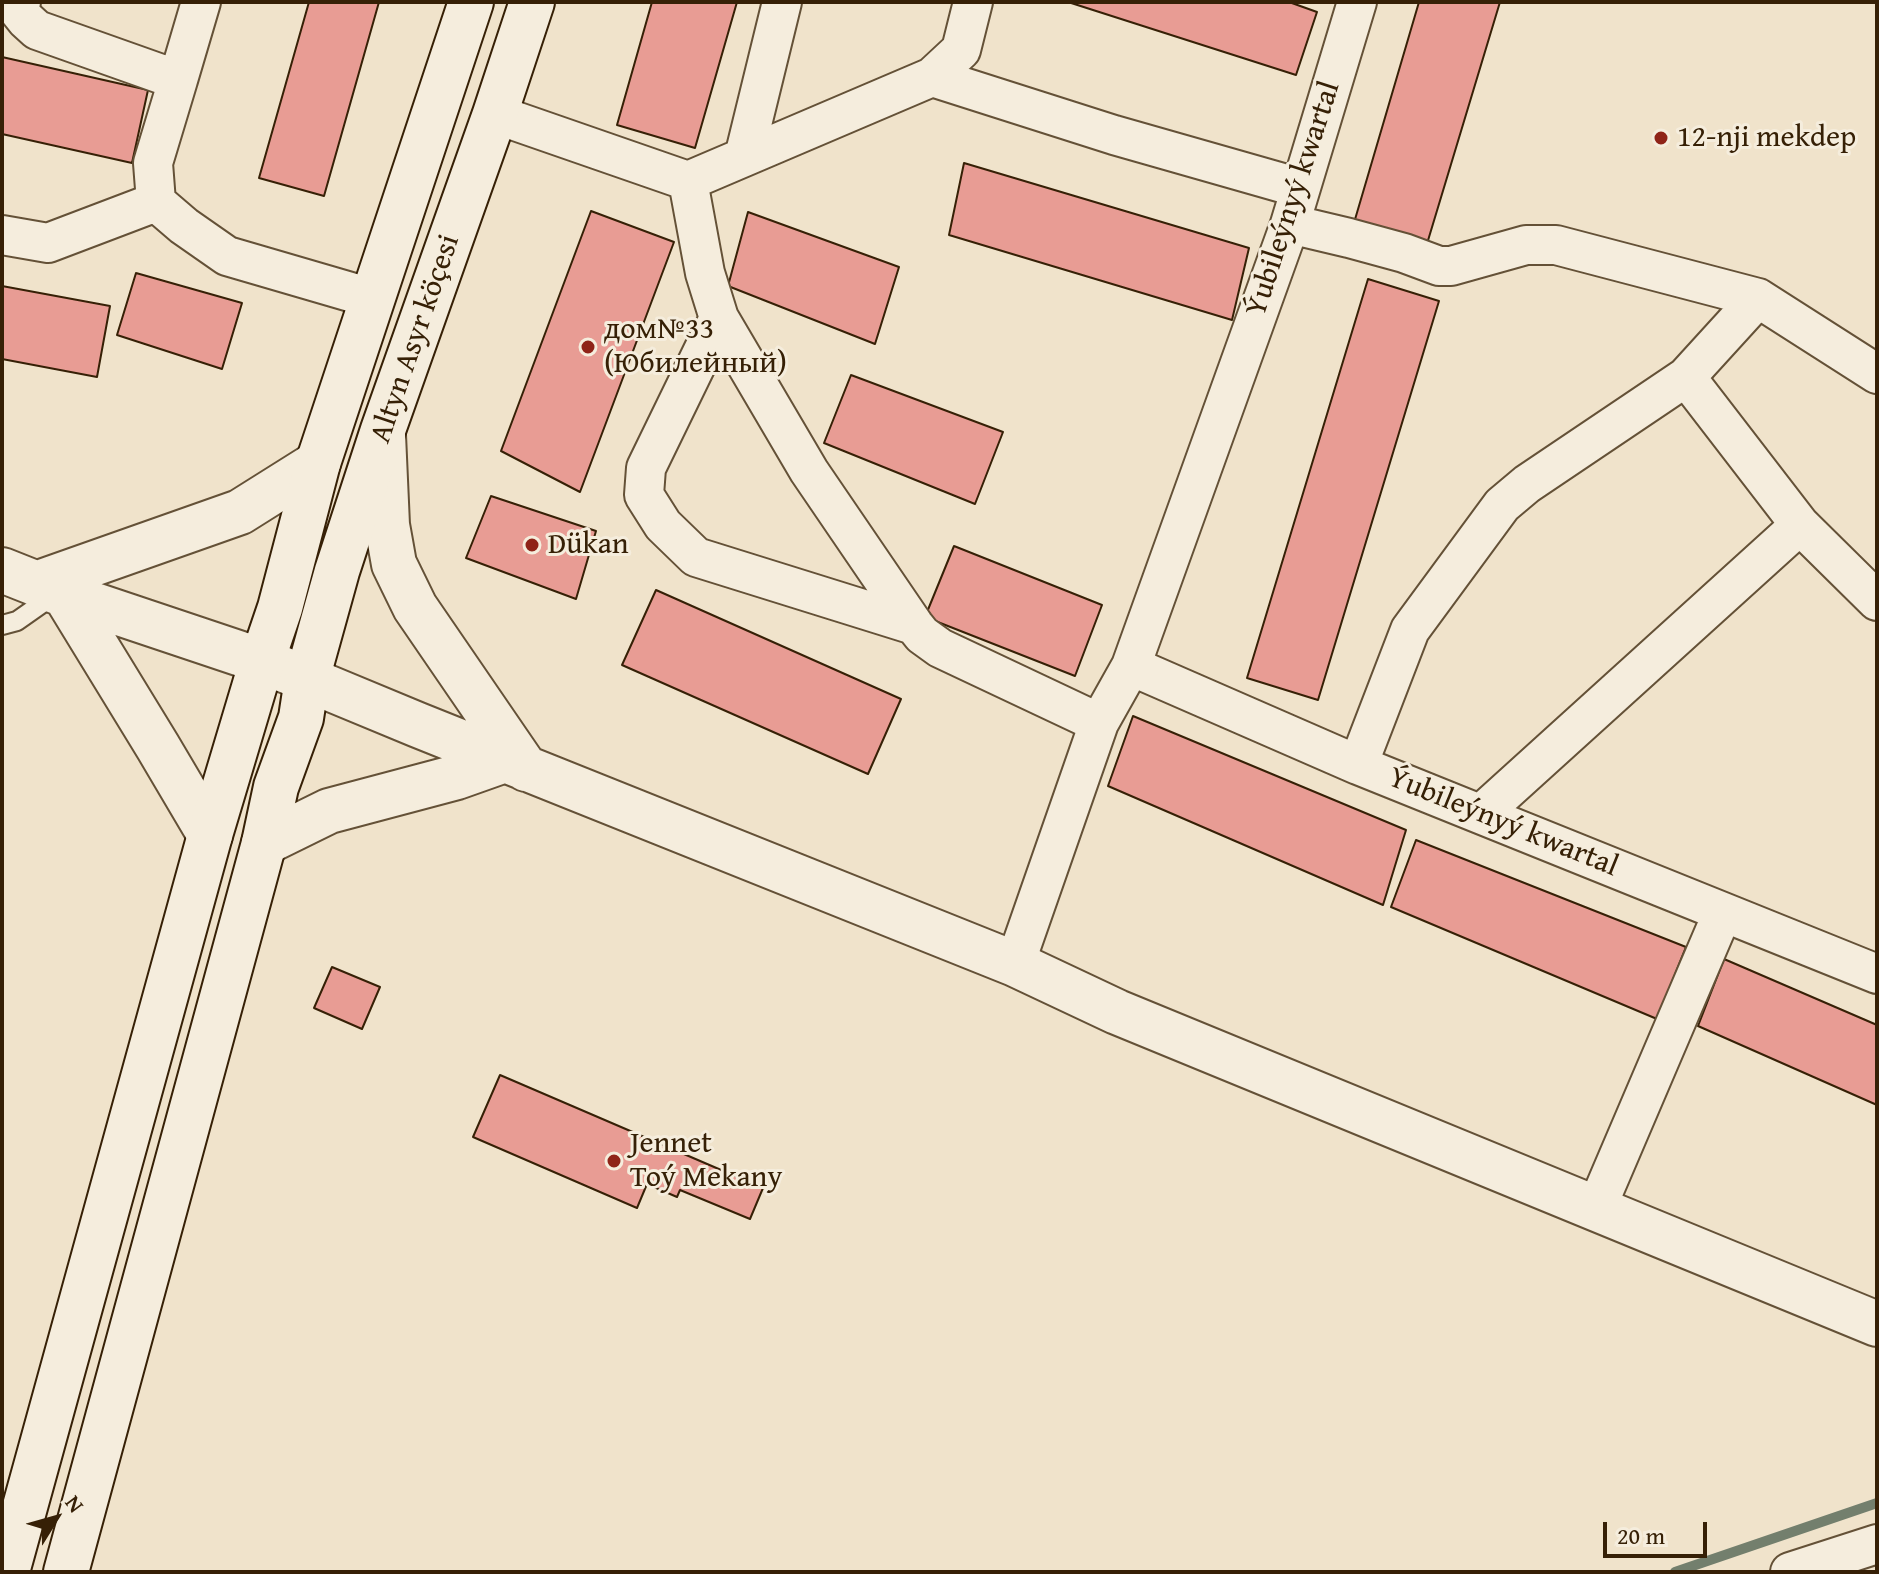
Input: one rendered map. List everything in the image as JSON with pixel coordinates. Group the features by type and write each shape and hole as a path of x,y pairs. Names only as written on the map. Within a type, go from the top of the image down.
{"main road":[{"name":"Altyn Asyr köçesi","path":"7,1572 210,835 280,608 318,463 471,2"},
{"name":"Altyn Asyr köçesi","path":"66,1572 264,843 276,787 301,718 307,679 337,571 532,2"},
{"path":"383,430 387,525 394,564 415,607 516,764"},
{"path":"40,585 240,512 318,463"},
{"path":"40,585 307,679 1015,964 1117,1012 1877,1324"},
{"path":"40,585 158,747 210,835"},
{"path":"264,843 329,811 516,764"}],"street":[{"path":"21,2 18,10 37,30 178,80"},
{"path":"201,2 153,163 156,202 227,256 371,298"},
{"path":"744,157 782,2"},
{"path":"495,114 688,181 932,77 961,50 973,2"},
{"name":"Ýubileýnyý kwartal","path":"1015,964 1099,723 1131,666 1290,224 1357,2"},
{"path":"932,77 1114,135 1300,188"},
{"path":"688,181 705,273 719,318 809,471 914,625 940,648 1099,723"},
{"path":"2,235 48,243 156,202"},
{"path":"1290,224 1363,242 1439,266 1451,266 1526,245 1556,245 1758,298 1877,374"},
{"path":"1358,765 1410,630 1502,505 1527,484 1686,377 1758,298"},
{"path":"719,318 646,468 644,495 663,525 696,557 914,625"},
{"path":"1686,377 1800,525 1877,601"},
{"path":"1481,814 1800,525"},
{"name":"Ýubileýnyý kwartal","path":"1131,666 1358,765 1877,974"},
{"path":"1596,1209 1723,912"},
{"path":"1790,1572 1877,1544"}],"lane":[{"path":"2,625 17,621 40,585"}],"building":[{"path":"309,2 379,2 324,196 259,178"},
{"path":"652,2 737,2 695,148 617,125"},
{"path":"1068,2 1289,2 1317,12 1296,75"},
{"path":"1419,2 1500,2 1423,257 1351,233"},
{"path":"2,57 148,90 132,163 2,134"},
{"path":"964,163 1249,248 1232,320 949,235"},
{"name":"дом№33 (Юбилейный)","path":"591,211 674,242 580,492 501,451"},
{"path":"748,212 899,267 875,344 728,286"},
{"path":"136,273 242,303 222,369 117,335"},
{"path":"1368,279 1439,301 1318,700 1247,678"},
{"path":"2,286 110,306 97,377 2,359"},
{"path":"851,375 1003,432 975,504 824,443"},
{"name":"Dükan","path":"491,496 596,531 576,599 466,558"},
{"path":"954,546 1102,605 1075,676 925,617"},
{"path":"656,590 901,699 868,774 622,665"},
{"path":"1133,716 1406,830 1383,905 1108,786"},
{"path":"1416,840 1686,947 1657,1019 1391,907"},
{"path":"1724,959 1877,1025 1877,1105 1698,1026"},
{"path":"332,967 380,987 362,1029 314,1008"},
{"name":"Jennet Toý Mekany","path":"500,1075 763,1188 750,1219 680,1190 677,1197 647,1184 637,1208 473,1137"}],"waterway":[{"path":"1675,1572 1877,1503"}],"place":[{"name":"12-nji mekdep","path":"1661,138"},
{"name":"дом№33 (Юбилейный)","path":"588,347"},
{"name":"Dükan","path":"532,545"},
{"name":"Jennet Toý Mekany","path":"614,1161"}]}
